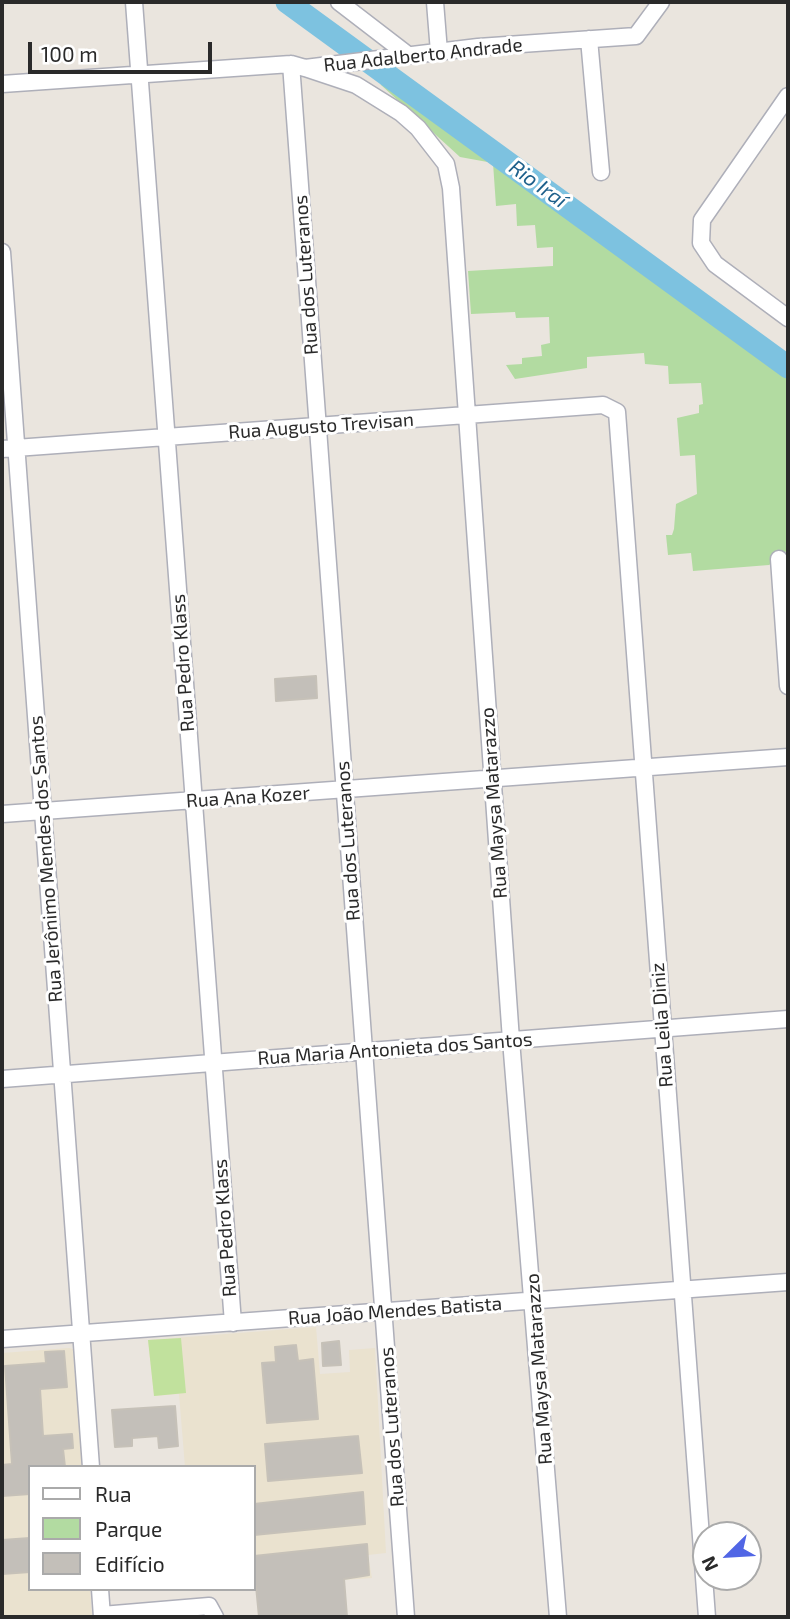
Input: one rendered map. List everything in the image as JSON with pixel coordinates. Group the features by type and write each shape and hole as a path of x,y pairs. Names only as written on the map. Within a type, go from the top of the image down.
{"street":[{"name":"Rua Pedro Klass","path":"134,2 233,1323"},
{"path":"339,2 408,55"},
{"path":"435,2 439,52"},
{"name":"Rua Adalberto Andrade","path":"2,84 298,66 636,36 661,2"},
{"path":"589,39 601,172"},
{"name":"Rua Maysa Matarazzo","path":"298,66 356,85 401,113 418,128 446,164 467,415 511,1040 558,1617"},
{"name":"Rua dos Luteranos","path":"298,66 317,426 406,1617"},
{"path":"788,96 702,220 701,243 715,264 788,318"},
{"name":"Rua Jerônimo Mendes dos Santos","path":"2,252 9,449 43,811 91,1465"},
{"name":"Rua Augusto Trevisan","path":"9,449 603,405 617,412 620,433"},
{"name":"Rua Leila Diniz","path":"620,433 707,1617"},
{"path":"779,559 788,686"},
{"name":"Rua Ana Kozer","path":"2,814 788,757"},
{"name":"Rua Maria Antonieta dos Santos","path":"2,1079 788,1019"},
{"name":"Rua João Mendes Batista","path":"2,1339 788,1282"},
{"path":"100,1591 102,1616 209,1606 215,1617"}],"shaded area":[{"path":"316,1327 320,1374 350,1372 349,1350 375,1348 386,1553 368,1555 372,1578 256,1586 256,1465 185,1465 179,1394 154,1396 148,1340"},
{"path":"73,1349 82,1465 28,1465 28,1591 90,1591 92,1617 2,1617 2,1353"}],"green space":[{"path":"385,69 618,249 788,372 788,549 779,559 769,565 693,571 691,553 668,555 666,535 672,535 674,529 676,504 697,494 695,455 680,456 677,418 699,413 699,405 703,404 701,383 669,384 668,366 645,364 644,353 587,357 587,368 515,379 506,365 522,364 522,358 542,356 541,345 550,343 549,317 516,318 515,312 471,314 468,271 553,266 553,247 537,248 535,225 517,226 516,204 496,206 493,163 460,157 381,85 374,70"},
{"path":"181,1338 186,1393 154,1396 148,1340"}],"building":[{"path":"316,676 317,698 276,701 275,679"},
{"path":"339,1341 341,1365 323,1366 322,1343"},
{"path":"296,1345 298,1361 313,1359 318,1419 267,1423 262,1363 276,1362 275,1347"},
{"path":"64,1351 67,1387 40,1389 43,1436 72,1434 73,1448 63,1449 65,1465 28,1465 28,1494 2,1496 2,1465 12,1464 5,1366 46,1363 45,1352"},
{"path":"175,1406 178,1446 159,1448 158,1436 132,1438 132,1446 115,1447 112,1410"},
{"path":"358,1436 362,1473 268,1481 265,1444"},
{"path":"363,1492 365,1524 256,1535 256,1504"},
{"path":"28,1538 28,1572 2,1574 2,1540"},
{"path":"367,1544 369,1575 344,1579 347,1617 299,1617 299,1614 259,1617 256,1556"}],"waterway":[{"name":"Rio Iraí","path":"287,2 788,367"}]}
